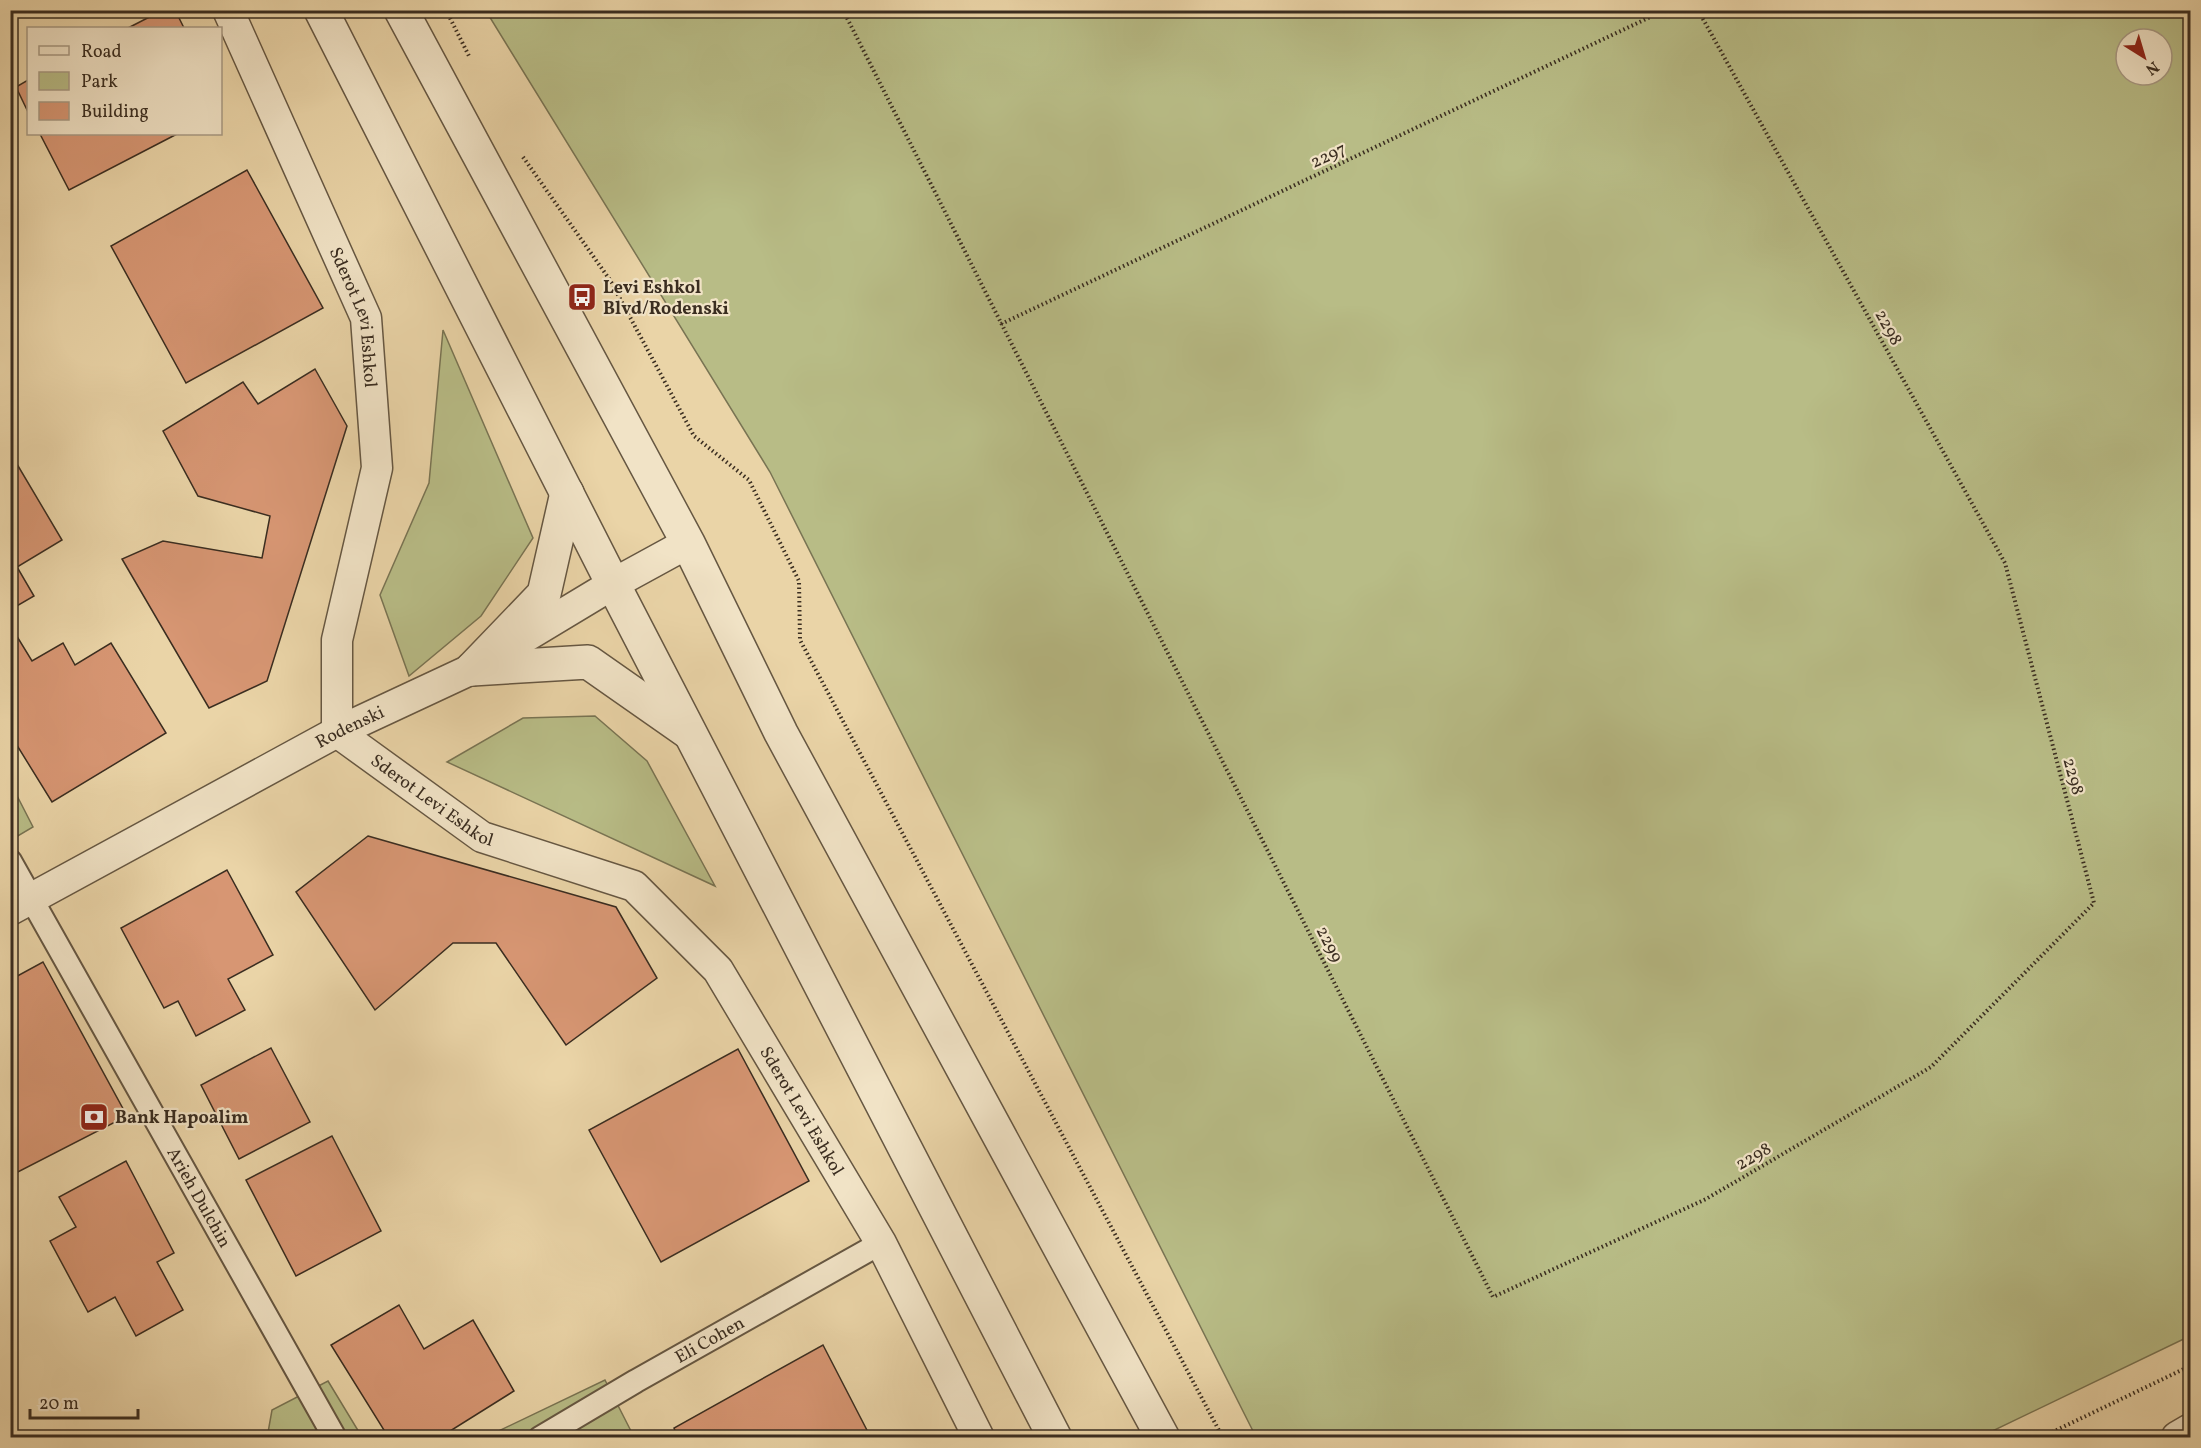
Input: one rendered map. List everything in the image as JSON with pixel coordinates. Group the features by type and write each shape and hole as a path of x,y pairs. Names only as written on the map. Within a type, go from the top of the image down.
{"street":[{"name":"Sderot Levi Eshkol","path":"228,10 366,318 377,468 337,640 337,732 482,837 634,886 718,970 881,1243 979,1437"},
{"path":"321,10 613,584 1055,1437"},
{"path":"401,10 688,543 787,742 1163,1437"},
{"path":"472,669 544,594 567,493"},
{"name":"Rodenski","path":"21,904 337,732 472,669 613,584 688,543"},
{"path":"472,669 588,662 693,735"},
{"name":"Arieh Dulchin","path":"10,861 21,904 335,1437"},
{"name":"Eli Cohen","path":"540,1437 881,1243"},
{"path":"2178,1437 2190,1431"}],"path":[{"path":"446,10 472,62"},
{"path":"843,10 1001,324"},
{"name":"2297","path":"1001,324 1665,10"},
{"name":"2298","path":"1492,1297 1706,1199 1931,1067 2094,903 2005,563 1698,10"},
{"path":"520,154 610,280 694,436 749,480 799,581 800,640 1223,1437"},
{"name":"2299","path":"1001,324 1144,603 1492,1297"},
{"path":"2040,1437 2190,1366"}],"green space":[{"path":"486,11 2190,11 2190,1336 1980,1437 1256,1437 770,472"},
{"path":"443,330 533,538 481,616 409,676 380,595 429,483"},
{"path":"595,716 647,761 715,886 447,762 523,718"},
{"path":"11,784 33,827 10,840"},
{"path":"605,1380 634,1437 484,1438"},
{"path":"328,1381 362,1437 267,1438 272,1410"}],"building":[{"path":"163,10 175,10 184,27 130,27"},
{"path":"27,81 27,110 16,87"},
{"path":"41,135 175,135 69,190"},
{"path":"247,170 323,308 186,383 111,246"},
{"path":"315,369 347,426 267,681 209,708 122,559 163,541 262,558 270,516 198,496 163,431 243,382 258,404"},
{"path":"11,454 62,540 17,567 34,596 10,610"},
{"path":"10,625 32,661 63,643 75,665 111,643 166,733 52,802 10,734"},
{"path":"368,836 616,907 657,978 566,1045 496,943 453,943 375,1010 296,892"},
{"path":"227,870 273,955 228,979 245,1010 196,1036 178,1001 164,1008 121,928"},
{"path":"43,962 127,1116 10,1176 10,980"},
{"path":"271,1048 310,1122 239,1159 201,1085"},
{"path":"738,1049 809,1181 661,1262 589,1130"},
{"path":"332,1136 381,1231 296,1276 246,1180"},
{"path":"126,1161 174,1253 157,1262 183,1310 136,1336 115,1297 88,1312 50,1241 76,1227 59,1197"},
{"path":"399,1305 424,1349 473,1320 514,1391 439,1438 395,1438 387,1435 331,1345"},
{"path":"823,1345 871,1438 678,1438 674,1428"}],"place":[{"name":"Levi Eshkol Blvd/Rodenski","path":"582,297"},
{"name":"Bank Hapoalim","path":"94,1117"}]}
